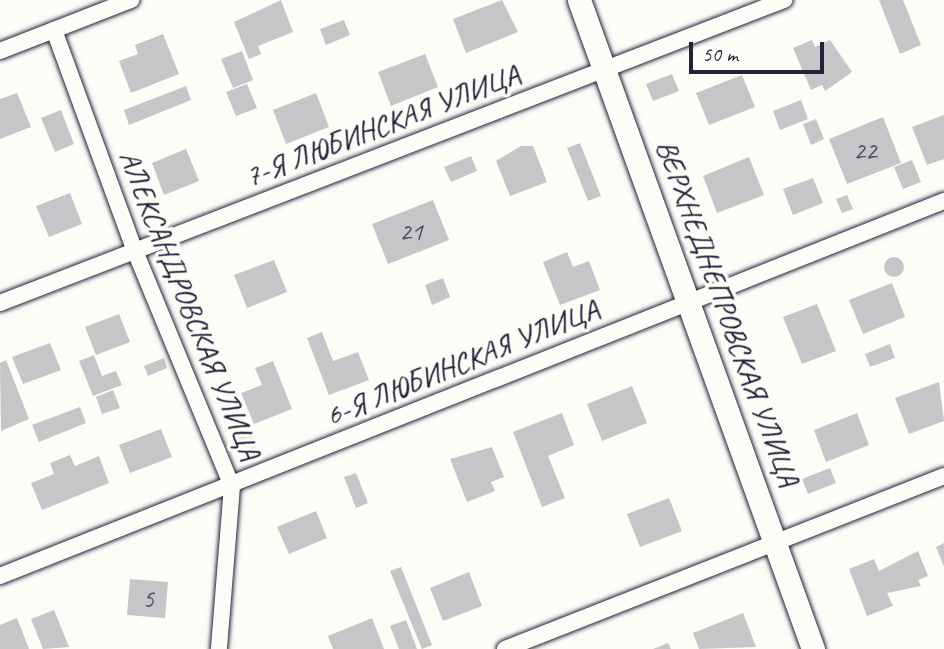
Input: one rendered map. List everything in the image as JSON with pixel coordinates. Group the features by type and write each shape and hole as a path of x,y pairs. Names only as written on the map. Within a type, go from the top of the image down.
{"street":[{"path":"0,51 131,0"},
{"name":"ВЕРХНЕДНЕПРОВСКАЯ УЛИЦА","path":"579,0 687,301 780,544 813,649"},
{"name":"7-Я ЛЮБИНСКАЯ УЛИЦА","path":"0,303 785,0"},
{"name":"АЛЕКСАНДРОВСКАЯ УЛИЦА","path":"54,30 135,251 232,486 219,649"},
{"name":"6-Я ЛЮБИНСКАЯ УЛИЦА","path":"0,576 944,201"},
{"path":"505,649 780,544 944,477"}],"building":[{"path":"281,0 293,32 258,46 261,54 249,59 234,22"},
{"path":"502,0 518,32 466,53 453,19"},
{"path":"879,0 903,0 921,45 900,54"},
{"path":"344,20 350,35 326,45 320,29"},
{"path":"163,34 179,74 131,93 119,61 138,54 135,45"},
{"path":"812,40 815,47 830,40 852,72 825,91 822,85 811,90 793,48"},
{"path":"242,51 253,80 233,88 221,59"},
{"path":"425,54 438,87 391,106 378,72"},
{"path":"672,74 679,91 653,101 646,84"},
{"path":"742,75 755,107 709,125 696,93"},
{"path":"247,84 257,108 236,116 226,92"},
{"path":"186,86 191,100 129,125 124,110"},
{"path":"17,93 31,127 0,139 0,99"},
{"path":"316,93 329,127 286,144 273,110"},
{"path":"801,100 808,119 780,130 773,111"},
{"path":"61,110 74,144 55,152 41,118"},
{"path":"944,115 944,159 927,165 912,127"},
{"path":"883,117 901,163 847,184 829,139"},
{"path":"816,119 824,139 811,145 803,124"},
{"path":"580,143 601,196 588,201 567,148"},
{"path":"521,146 533,146 547,182 510,196 496,161"},
{"path":"186,149 199,181 164,195 152,163"},
{"path":"471,156 477,171 451,182 444,167"},
{"path":"749,157 764,195 717,213 703,176"},
{"path":"912,160 921,182 903,189 894,167"},
{"path":"813,178 823,203 793,215 783,189"},
{"path":"70,193 82,224 49,237 36,206"},
{"path":"847,195 853,209 842,213 836,199"},
{"path":"433,200 449,240 388,264 372,224"},
{"path":"567,252 573,267 589,261 600,290 560,305 543,262"},
{"path":"894,257 901,260 904,267 901,274 894,277 887,274 884,267 887,260"},
{"path":"274,260 287,292 247,308 234,275"},
{"path":"443,278 450,297 432,305 425,285"},
{"path":"892,283 905,317 863,334 849,300"},
{"path":"817,304 836,351 802,364 783,317"},
{"path":"119,314 130,342 96,355 85,327"},
{"path":"322,332 333,361 358,352 369,380 329,395 307,338"},
{"path":"50,343 61,370 23,384 12,357"},
{"path":"890,344 895,358 870,367 865,354"},
{"path":"94,355 102,376 116,371 122,385 93,396 79,361"},
{"path":"164,358 167,368 148,376 144,366"},
{"path":"6,360 29,419 1,431 0,363"},
{"path":"273,361 292,409 254,424 241,393 262,385 255,368"},
{"path":"939,382 944,421 909,434 895,398"},
{"path":"632,386 647,423 602,441 587,404"},
{"path":"113,390 120,408 102,414 96,397"},
{"path":"80,407 86,423 39,442 32,425"},
{"path":"242,408 257,447 242,453 226,414"},
{"path":"562,413 574,445 548,456 565,498 542,507 513,432"},
{"path":"857,413 869,445 826,462 814,430"},
{"path":"161,429 172,457 130,473 119,445"},
{"path":"492,447 504,477 491,482 495,491 467,502 450,459"},
{"path":"70,455 75,466 99,456 109,483 42,510 31,483 54,474 50,463"},
{"path":"830,468 836,483 808,494 802,479"},
{"path":"356,473 368,503 356,508 344,477"},
{"path":"669,498 682,531 640,547 627,514"},
{"path":"316,511 327,538 289,554 277,527"},
{"path":"944,543 944,567 936,547"},
{"path":"918,551 928,576 918,580 921,586 887,593 893,606 867,616 849,569 874,559 879,571"},
{"path":"401,567 432,645 422,649 390,571"},
{"path":"469,572 482,606 443,621 430,588"},
{"path":"130,579 168,582 165,618 127,615"},
{"path":"54,610 69,647 43,649 31,619"},
{"path":"743,613 756,647 699,649 693,633"},
{"path":"17,618 29,649 0,649 0,625"},
{"path":"372,618 384,649 333,649 328,636"},
{"path":"406,620 417,649 399,649 390,626"},
{"path":"668,643 671,649 653,649"}]}
